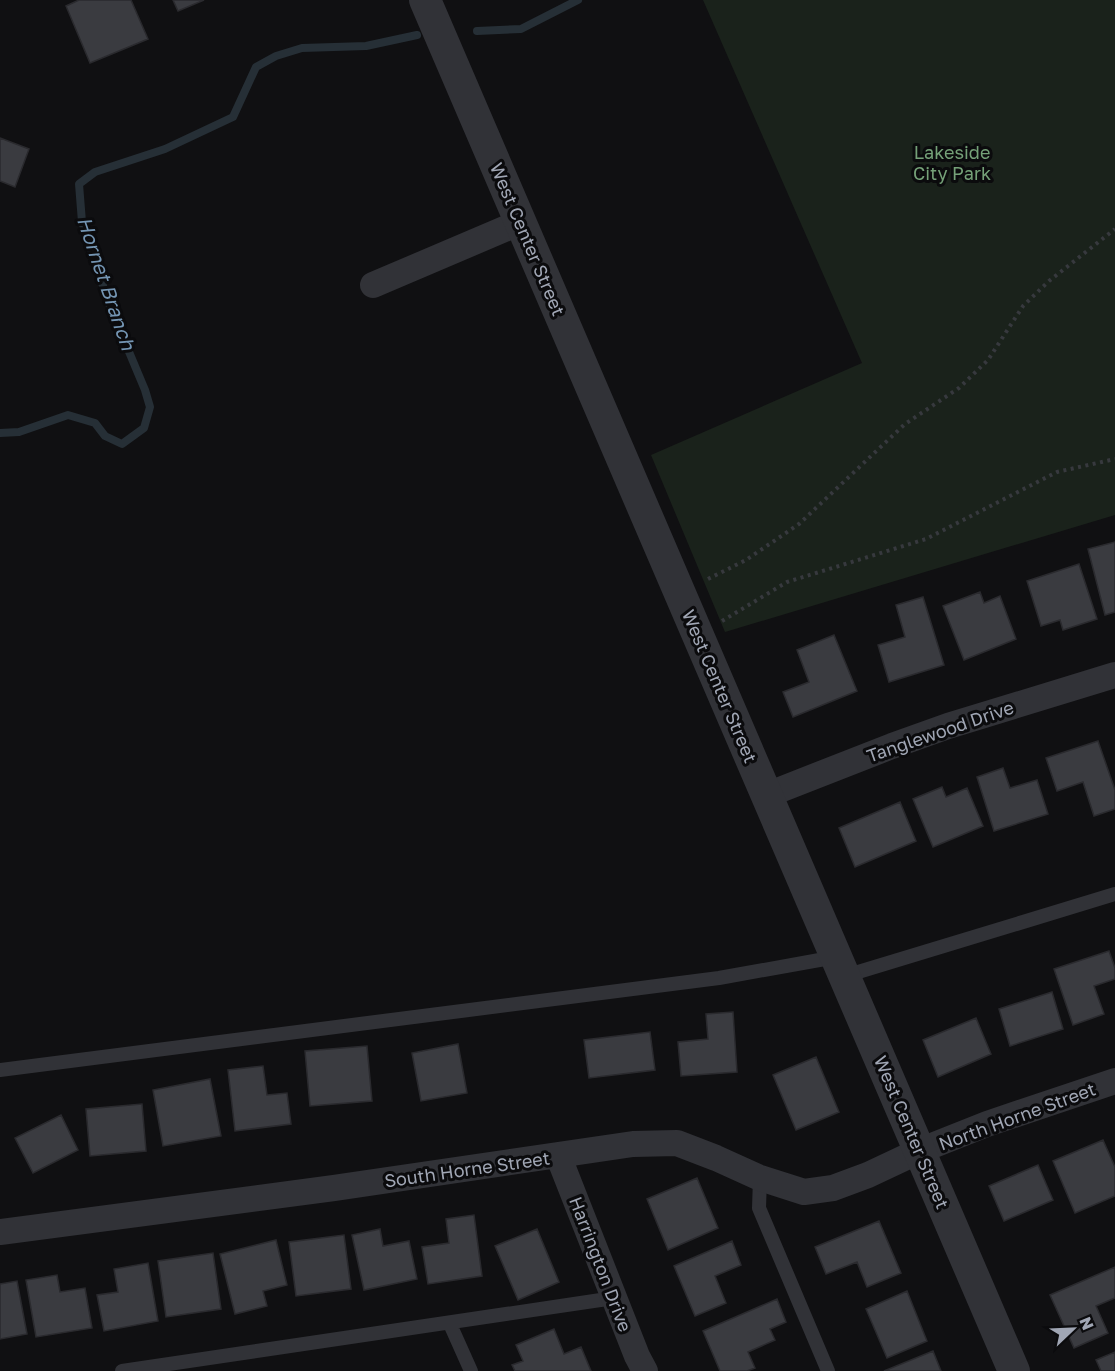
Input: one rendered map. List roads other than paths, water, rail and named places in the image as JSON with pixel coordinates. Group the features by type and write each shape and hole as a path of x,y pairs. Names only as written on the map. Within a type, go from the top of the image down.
{"street":[{"name":"West Center Street","path":"425,0 1014,1371"},
{"path":"373,285 521,222"},
{"name":"Tanglewood Drive","path":"767,795 948,726 1115,675"},
{"name":"North Horne Street","path":"920,1151 987,1124 1115,1081"},
{"name":"South Horne Street","path":"0,1232 333,1188 633,1144 676,1143 760,1178 804,1192 832,1188 868,1175 920,1151"},
{"name":"Harrington Drive","path":"558,1155 637,1356 645,1371"}],"lane":[{"path":"0,1070 719,978 841,966 1115,894"},
{"path":"760,1178 759,1208 828,1371"},
{"path":"122,1371 614,1298"},
{"path":"450,1324 471,1371"}],"waterway":[{"name":"Hornet Branch","path":"477,31 521,29 578,0"},
{"name":"Hornet Branch","path":"0,433 19,432 68,415 95,423 105,436 122,444 144,428 150,407 109,304 82,222 79,184 95,172 165,149 233,117 256,67 276,56 302,48 366,46 417,35"}],"park label":[{"name":"Lakeside City Park","path":"952,162"}]}
